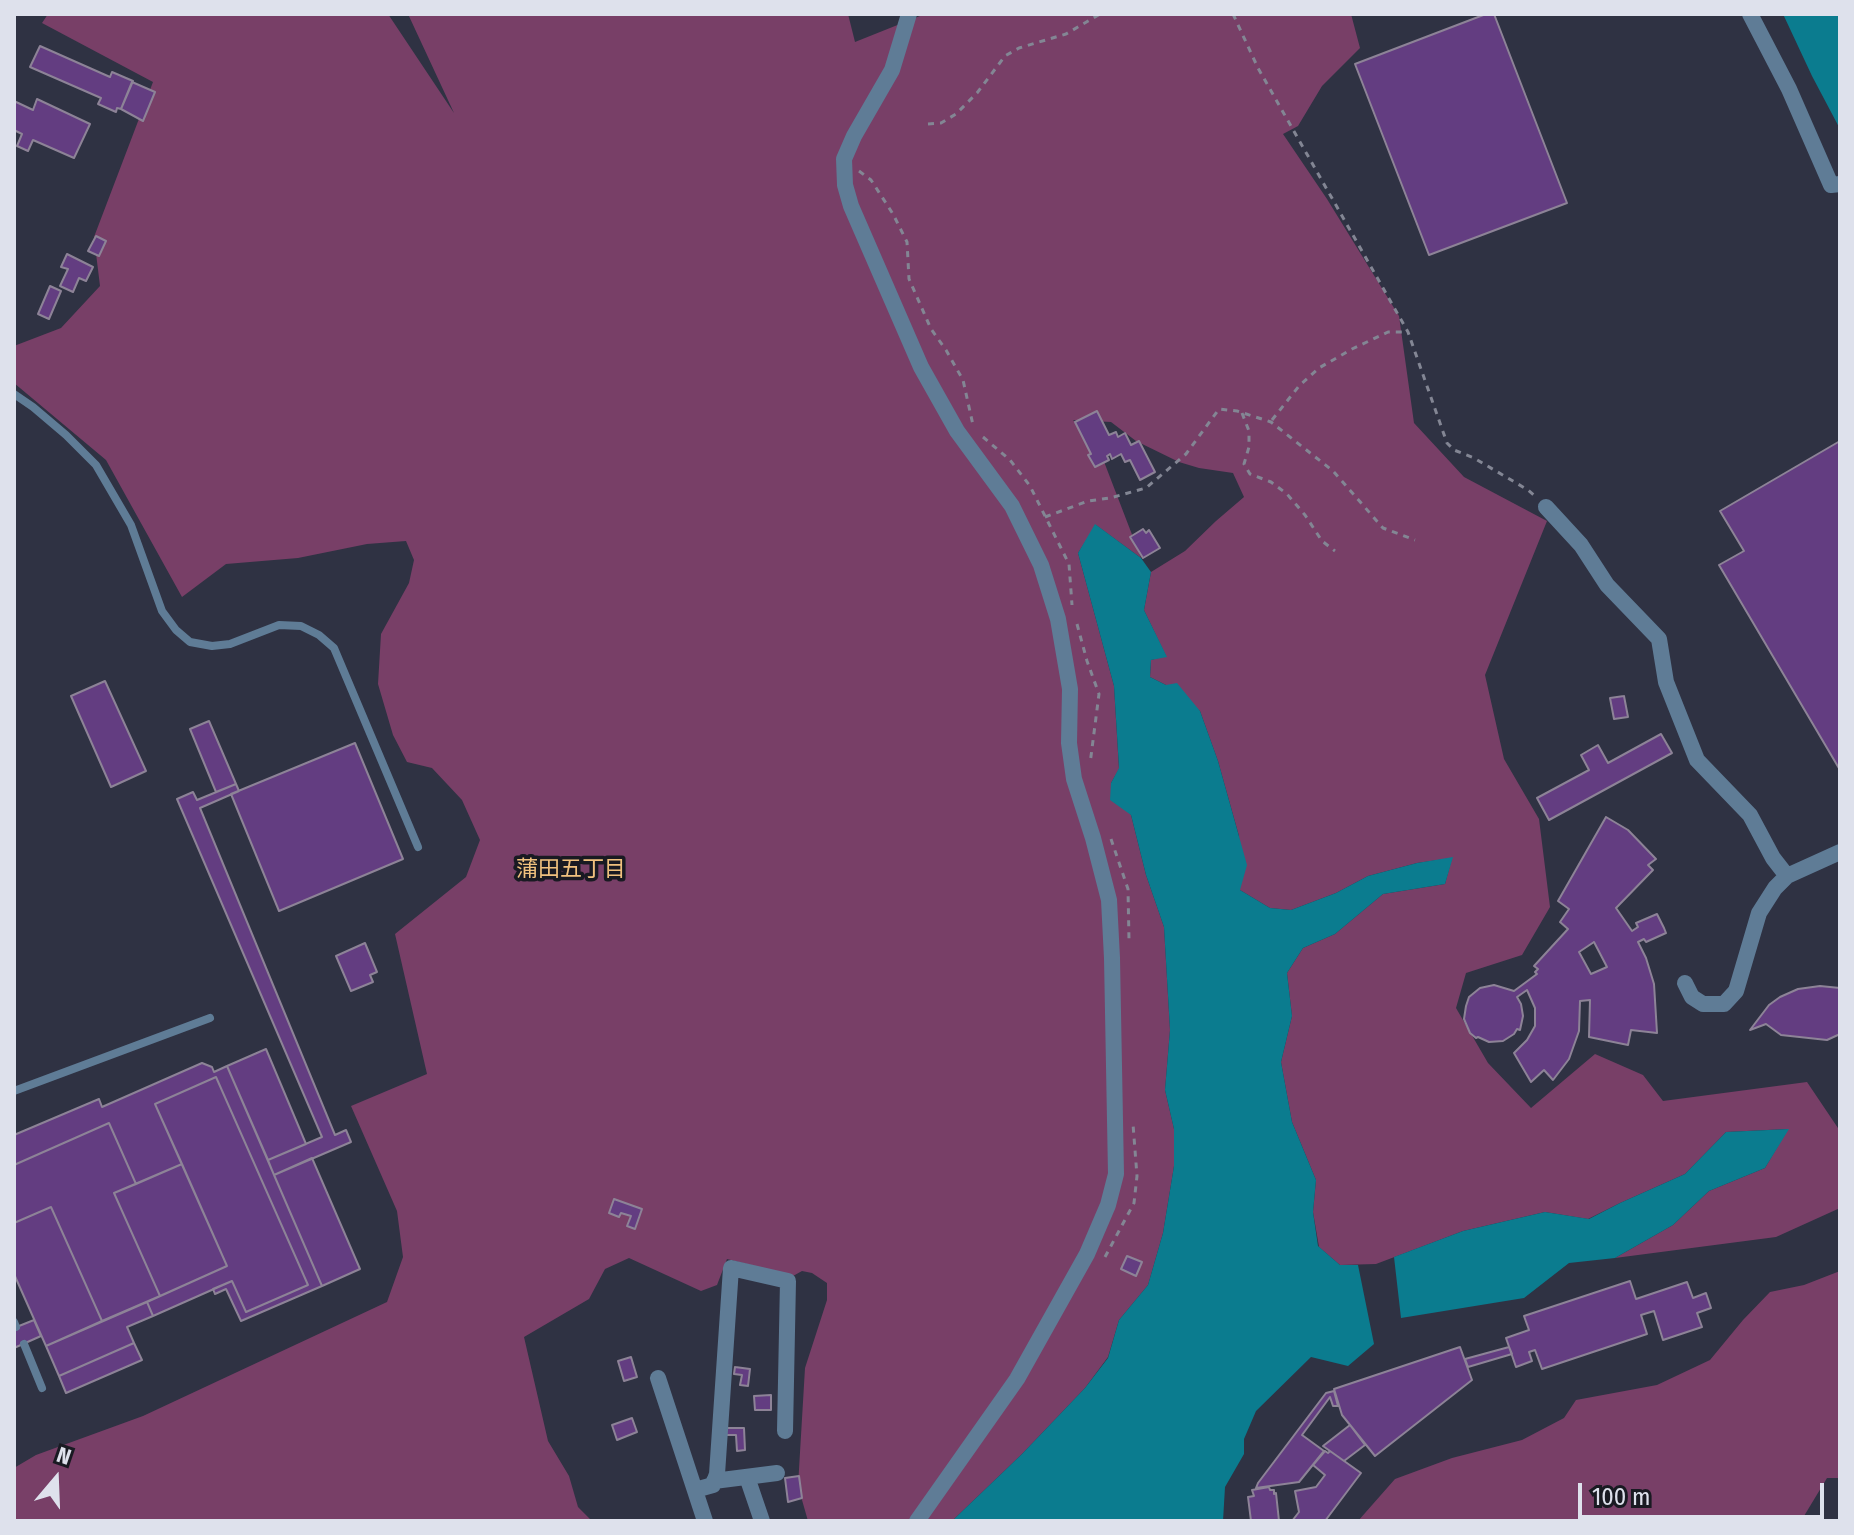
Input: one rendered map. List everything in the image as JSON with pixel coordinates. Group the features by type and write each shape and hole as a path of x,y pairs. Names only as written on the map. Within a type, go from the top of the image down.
{"street":[{"path":"909,14 892,70 844,159 845,185 851,206 921,367 957,431 1012,506 1041,565 1058,619 1070,689 1069,743 1074,779 1109,900 1116,1174 1108,1205 1087,1254 1017,1379 917,1521"},
{"path":"1750,14 1789,89 1831,185 1840,184"},
{"path":"1546,507 1581,545 1607,585 1659,639 1666,682 1697,760 1750,815 1773,858 1787,876"},
{"path":"1685,983 1692,997 1703,1004 1724,1004 1736,991 1759,913 1775,888 1787,876 1840,852"},
{"path":"695,1490 713,1485 717,1474 731,1268 788,1281 785,1431"},
{"path":"658,1378 705,1521"},
{"path":"714,1481 777,1473"},
{"path":"747,1477 762,1521"}],"lane":[{"path":"14,394 66,435 96,465 131,525 162,611 190,642 212,646 230,644 279,625 301,626 319,635 334,648 418,847"},
{"path":"14,1091 210,1018"},
{"path":"24,1344 42,1388"}],"path":[{"path":"928,124 941,123 956,114 977,93 1005,56 1019,48 1066,34 1100,14"},
{"path":"1233,14 1258,68 1408,332 1447,443 1454,450 1474,458 1528,490 1546,507"},
{"path":"844,159 871,180 893,214 907,242 909,279 931,329 963,380 974,429 1010,460 1030,486 1069,564 1072,607"},
{"path":"1271,422 1299,386 1319,368 1388,332 1408,332"},
{"path":"1045,517 1088,501 1146,488 1186,454 1219,409 1271,422 1333,471 1383,528 1415,540"},
{"path":"1242,413 1249,431 1244,464 1250,474 1271,482 1287,494 1322,541 1335,551"},
{"path":"1076,620 1099,694 1089,758 1090,772"},
{"path":"1109,834 1128,889 1129,951"},
{"path":"1103,1259 1134,1203 1137,1176 1132,1115"}],"shaded area":[{"path":"48,14 388,14 454,113 408,14 848,14 855,42 921,14 1351,14 1360,48 1322,86 1298,126 1283,134 1399,316 1414,423 1464,477 1547,521 1485,675 1504,759 1539,819 1550,907 1522,955 1466,973 1456,1008 1488,1063 1531,1108 1595,1054 1643,1075 1663,1101 1807,1082 1840,1131 1840,1208 1776,1237 1615,1258 1673,1225 1709,1191 1765,1168 1788,1129 1726,1132 1685,1174 1588,1219 1545,1212 1463,1231 1376,1264 1340,1265 1319,1247 1313,1212 1316,1180 1292,1122 1281,1062 1292,1016 1287,973 1303,948 1335,934 1383,894 1445,884 1452,858 1417,863 1368,876 1336,893 1291,910 1270,908 1240,890 1239,836 1218,761 1200,711 1150,677 1151,660 1166,656 1144,610 1151,572 1185,551 1244,497 1233,473 1179,462 1136,441 1111,422 1073,420 1098,446 1141,558 1096,525 1078,553 1114,686 1119,769 1111,783 1131,815 1146,875 1164,927 1170,1030 1165,1090 1174,1129 1174,1166 1163,1233 1148,1285 1119,1320 1108,1357 1085,1388 1022,1454 952,1521 808,1521 798,1486 805,1368 827,1300 827,1283 812,1273 802,1271 793,1276 727,1259 717,1285 701,1291 629,1258 605,1269 589,1299 524,1337 548,1441 569,1476 578,1507 592,1521 14,1521 14,1468 36,1455 143,1416 387,1302 403,1257 397,1211 351,1106 427,1074 395,934 466,877 480,840 462,800 432,768 407,762 393,735 378,684 381,634 409,583 414,560 406,541 367,544 298,558 226,564 182,597 106,460 14,383 14,346 61,328 100,286 94,237 153,82 42,23"},
{"path":"1840,1271 1840,1478 1827,1478 1801,1521 1358,1521 1395,1479 1452,1458 1522,1440 1564,1418 1576,1400 1657,1385 1710,1360 1770,1292 1804,1285"}],"water":[{"path":"1783,14 1840,14 1840,129 1812,76"},
{"path":"1095,524 1141,558 1151,572 1144,610 1167,657 1151,660 1150,677 1166,685 1177,683 1200,711 1218,761 1247,865 1240,890 1270,908 1291,910 1336,893 1368,876 1453,857 1445,884 1383,894 1335,934 1303,948 1287,973 1292,1016 1281,1062 1292,1122 1316,1180 1313,1212 1318,1246 1340,1265 1358,1265 1374,1344 1348,1366 1311,1357 1256,1411 1244,1439 1244,1454 1225,1487 1223,1521 952,1521 1022,1454 1085,1388 1108,1358 1119,1320 1148,1285 1163,1233 1174,1166 1174,1129 1165,1090 1170,1030 1164,927 1146,875 1131,815 1110,800 1111,783 1119,768 1114,686 1078,553"},
{"path":"1789,1129 1765,1168 1709,1191 1673,1225 1615,1258 1569,1263 1524,1298 1401,1318 1394,1257 1463,1231 1545,1212 1589,1219 1685,1174 1726,1132"}],"building":[{"path":"1486,14 1494,14 1567,203 1429,255 1355,64"},
{"path":"40,46 110,77 112,72 133,81 121,109 117,108 116,112 98,104 101,98 30,67"},
{"path":"132,82 155,92 143,121 121,109"},
{"path":"37,99 90,124 74,158 33,140 28,151 17,146 22,134 14,130 14,101 33,110"},
{"path":"96,236 106,241 99,256 88,251"},
{"path":"67,254 93,267 86,281 79,278 73,292 60,286 68,269 61,267"},
{"path":"50,286 61,291 49,319 38,314"},
{"path":"1097,411 1109,435 1116,432 1118,437 1125,433 1131,445 1139,441 1155,472 1140,480 1130,460 1125,462 1121,454 1112,459 1110,454 1107,456 1109,460 1095,467 1075,422"},
{"path":"1840,441 1840,770 1719,565 1744,551 1720,511"},
{"path":"1143,529 1146,533 1149,530 1160,548 1143,558 1130,537"},
{"path":"105,681 146,771 111,787 71,696"},
{"path":"1624,696 1628,717 1614,719 1610,698"},
{"path":"209,721 236,784 216,792 190,729"},
{"path":"1661,734 1672,753 1549,820 1537,798 1589,770 1581,755 1598,745 1608,763"},
{"path":"355,743 403,859 279,911 231,794"},
{"path":"236,784 239,791 200,808 335,1135 346,1130 351,1142 274,1175 268,1160 322,1137 177,799 193,792 197,800"},
{"path":"1606,817 1628,830 1656,859 1648,865 1653,870 1616,908 1632,931 1638,927 1636,923 1657,914 1666,933 1646,942 1644,939 1638,942 1654,984 1657,1033 1631,1030 1628,1045 1589,1037 1590,1000 1580,1001 1579,1031 1569,1059 1553,1080 1544,1070 1531,1082 1514,1053 1535,1026 1535,1008 1527,990 1517,997 1523,1016 1520,1030 1517,1029 1503,1041 1489,1042 1476,1038 1470,1033 1464,1019 1469,997 1480,988 1494,985 1514,991 1537,974 1538,969 1534,966 1568,929 1560,922 1569,909 1558,901","holes":["1594,942 1607,967 1591,974 1579,952"]},
{"path":"365,943 377,972 370,975 373,982 351,991 336,956"},
{"path":"1820,986 1840,988 1840,1034 1827,1040 1781,1035 1766,1024 1750,1030 1769,1005 1780,997 1798,989"},
{"path":"266,1049 306,1144 268,1160 227,1066"},
{"path":"202,1063 212,1067 214,1072 227,1066 322,1286 241,1321 226,1289 215,1294 213,1289 232,1281 246,1312 308,1285 216,1077 155,1104 182,1164 136,1184 109,1123 14,1165 14,1135 99,1099 102,1107"},
{"path":"216,1077 308,1285 246,1312 232,1281 153,1316 147,1302 227,1266 155,1104"},
{"path":"109,1123 136,1184 114,1193 160,1296 102,1321 51,1207 14,1223 14,1165"},
{"path":"312,1158 360,1269 322,1286 274,1175"},
{"path":"182,1164 227,1266 160,1296 114,1193"},
{"path":"614,1199 642,1209 635,1229 627,1226 631,1216 621,1213 619,1217 609,1213"},
{"path":"51,1207 102,1321 46,1346 14,1274 14,1223"},
{"path":"1127,1256 1142,1262 1136,1276 1121,1269"},
{"path":"1630,1281 1636,1299 1687,1282 1693,1298 1706,1293 1711,1308 1697,1313 1702,1327 1663,1340 1654,1311 1641,1315 1647,1334 1542,1369 1535,1350 1529,1352 1532,1361 1516,1367 1506,1338 1529,1330 1524,1316"},
{"path":"147,1302 153,1316 127,1327 134,1343 59,1376 46,1346"},
{"path":"34,1320 41,1336 14,1348 14,1328"},
{"path":"134,1343 142,1360 66,1393 59,1376"},
{"path":"1460,1347 1472,1380 1375,1456 1342,1415 1334,1389"},
{"path":"1509,1347 1512,1354 1468,1367 1465,1359"},
{"path":"631,1357 637,1377 624,1381 618,1361"},
{"path":"735,1367 750,1369 748,1386 740,1385 742,1375 734,1374"},
{"path":"1334,1391 1338,1406 1333,1406 1330,1397 1302,1435 1324,1451 1299,1482 1256,1488 1326,1393"},
{"path":"771,1395 771,1410 755,1410 754,1396"},
{"path":"632,1418 637,1432 617,1440 612,1425"},
{"path":"1350,1425 1365,1445 1344,1461 1323,1446"},
{"path":"726,1428 744,1428 745,1450 737,1451 736,1435 726,1435"},
{"path":"1325,1451 1330,1451 1361,1473 1325,1521 1292,1521 1299,1512 1295,1491 1316,1487 1325,1475 1313,1465"},
{"path":"799,1476 802,1498 788,1502 785,1478"},
{"path":"1269,1487 1276,1493 1279,1521 1251,1521 1248,1497 1254,1496 1252,1490"}],"district":[{"name":"蒲田五丁目","path":"571,870"}]}
